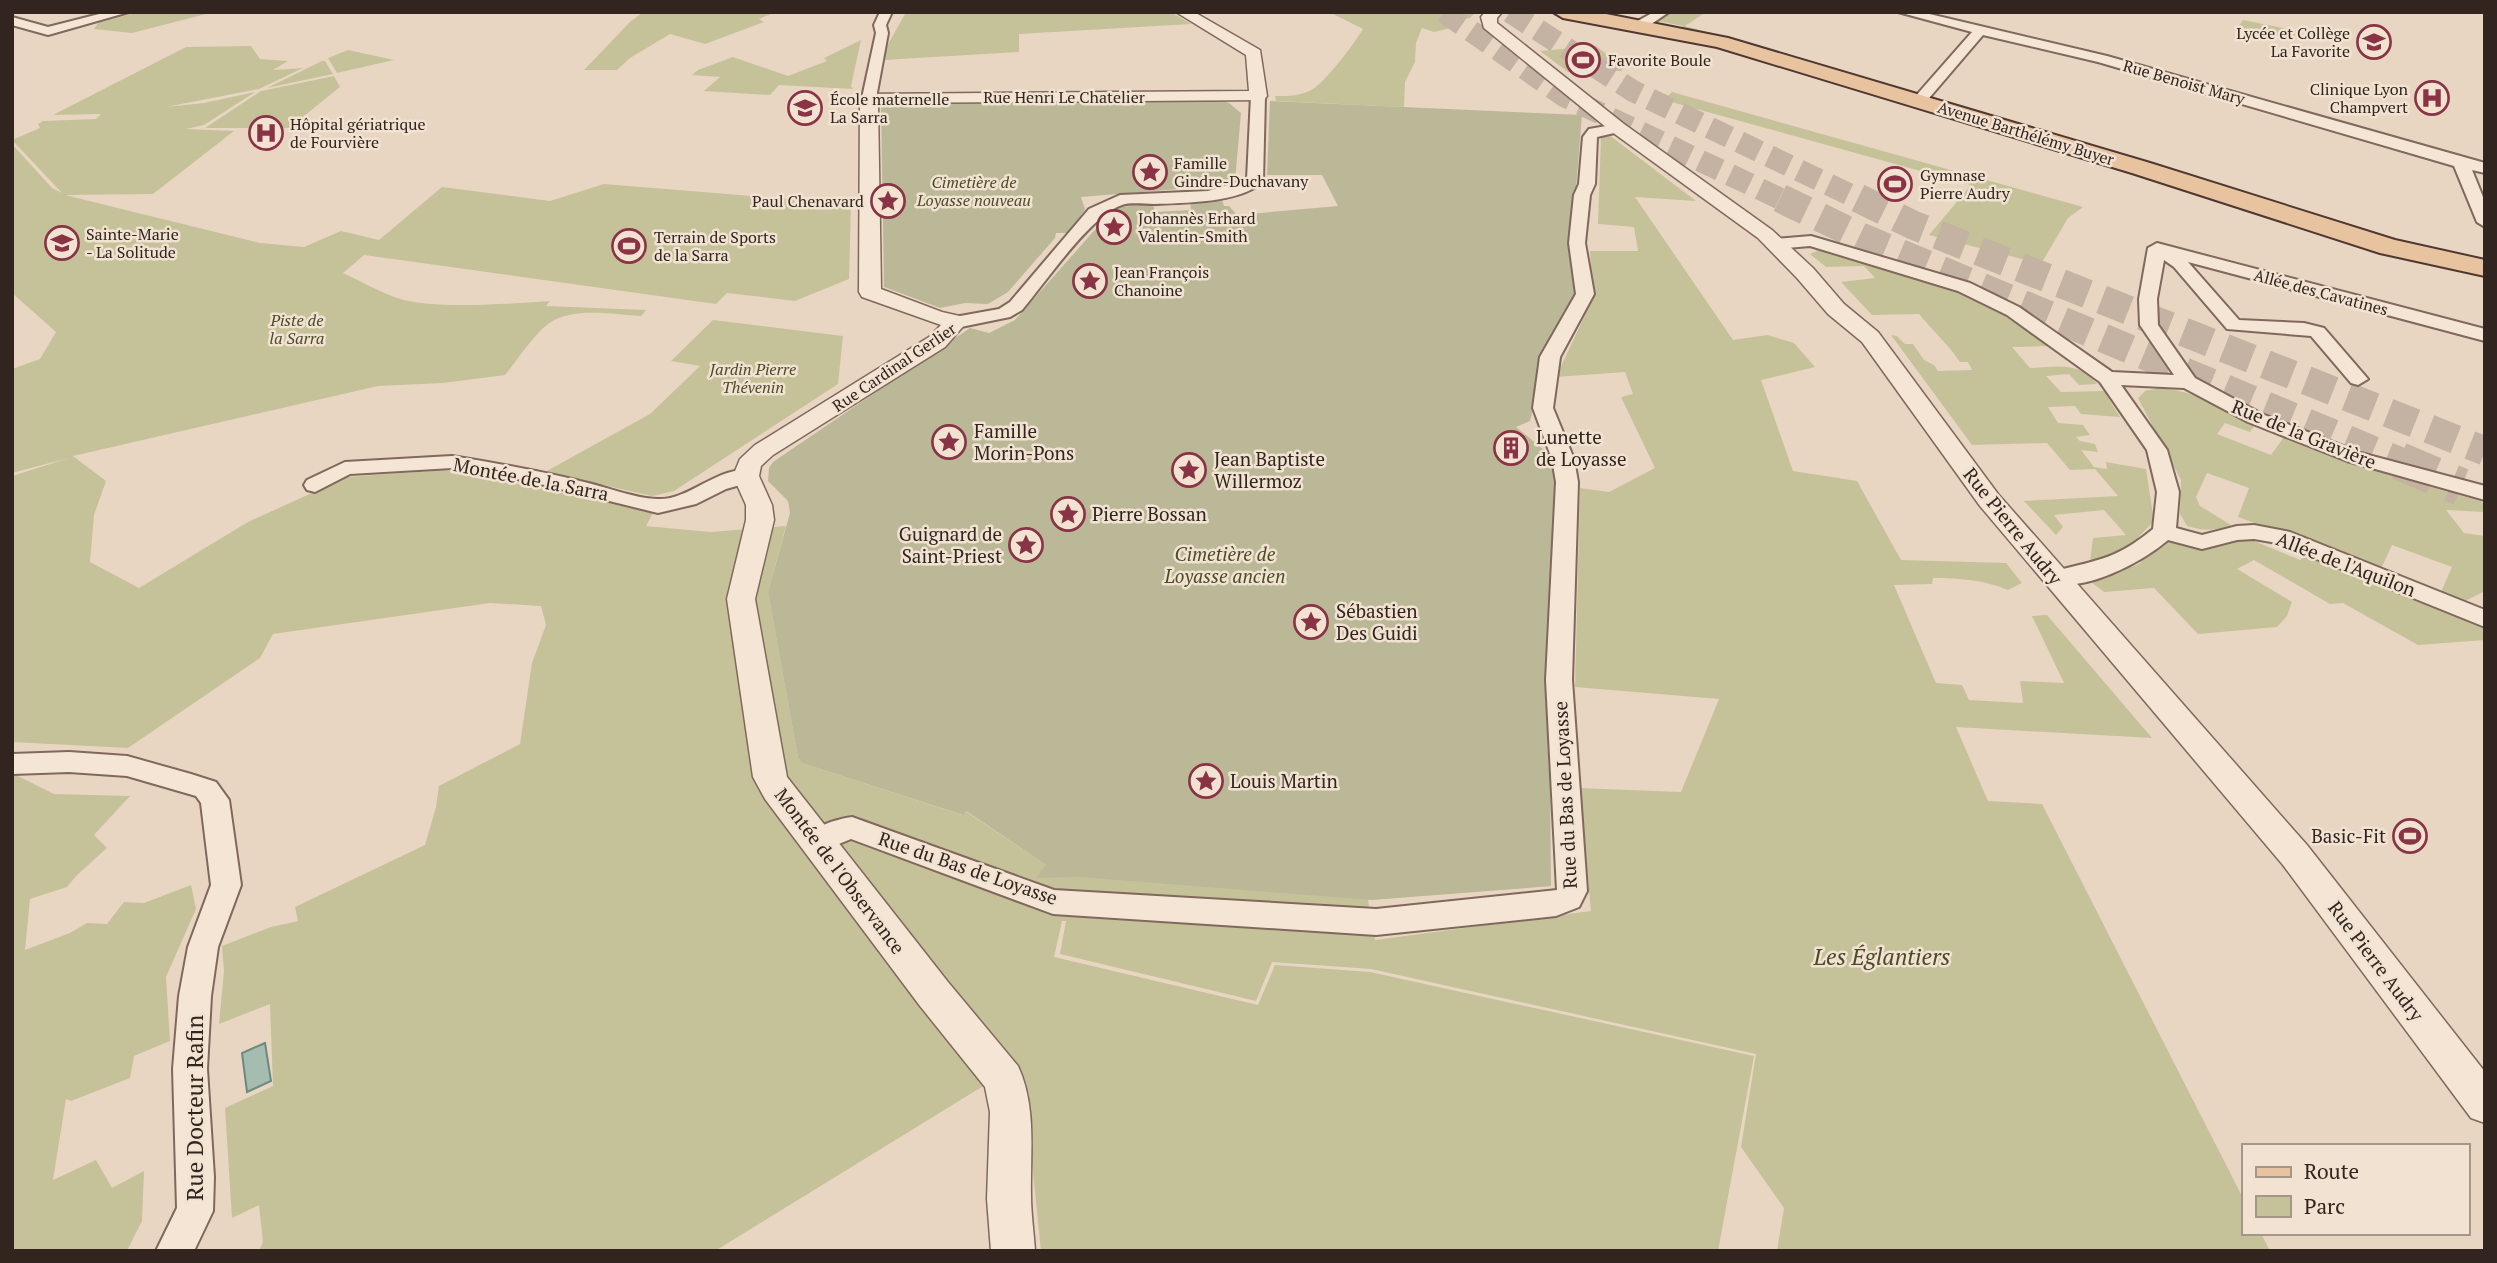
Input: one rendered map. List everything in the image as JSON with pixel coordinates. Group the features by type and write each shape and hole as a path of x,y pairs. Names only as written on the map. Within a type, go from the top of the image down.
{"main road":[{"name":"Avenue Barthélémy Buyer","path":"1563,12 1721,42 2141,167 2389,247 2485,268"}],"street":[{"path":"12,37 37,30 57,30 123,12"},
{"path":"886,12 880,24 882,33 869,97 870,292 956,323"},
{"name":"Rue Cardinal Gerlier","path":"747,470 764,450 937,342 956,323 1004,313 1016,306 1095,212 1107,204 1120,200 1225,193 1242,189 1255,181 1258,96 1254,52 1183,12"},
{"name":"Rue Pierre Audry","path":"1495,12 1489,17 1489,25 1618,128 1776,244 1836,309 1870,337 1989,500 2295,855 2485,1104"},
{"path":"1639,26 1663,12"},
{"name":"Rue Benoist Mary","path":"1904,12 1981,29 2204,87 2485,168"},
{"path":"12,21 37,30"},
{"path":"1919,101 1981,29"},
{"name":"Rue Henri Le Chatelier","path":"869,97 1258,96"},
{"name":"Rue du Bas de Loyasse","path":"817,842 852,828 1053,902 1376,922 1556,904 1569,898 1572,891 1571,868 1559,680 1567,482 1566,467 1543,408 1550,357 1585,294 1577,243 1581,195 1587,184 1590,137 1594,132 1618,128"},
{"path":"2461,163 2485,222"},
{"path":"1776,244 1811,241 1964,287 2013,311 2107,378 2157,450 2168,492 2164,532 2141,552 2097,573 2056,578"},
{"path":"2157,248 2180,263 2234,325 2317,332 2358,379"},
{"name":"Allée des Cavatines","path":"2157,248 2485,335"},
{"name":"Rue de la Gravière","path":"2157,248 2148,299 2148,325 2188,383 2255,418 2354,457 2485,493"},
{"path":"2107,378 2188,383"},
{"name":"Montée de la Sarra","path":"315,485 345,468 452,462 528,475 658,506 688,499 747,470"},
{"name":"Montée de l'Observance","path":"747,470 759,505 760,520 741,599 770,777 817,842 1004,1079 1011,1112 1009,1199 1013,1251"},
{"name":"Allée de l'Aquilon","path":"2164,532 2202,542 2237,533 2254,532 2282,537 2485,619"},
{"name":"Rue Docteur Rafin","path":"12,764 69,762 127,766 206,789 215,800 226,885 203,947 195,996 190,1069 196,1177 195,1211 174,1251"}],"green space":[{"path":"139,12 214,12 132,33 94,29 98,23"},
{"path":"643,12 776,12 759,19 764,22 705,44 670,34 630,58 617,70 584,70"},
{"path":"906,12 1171,12 1191,24 1019,34 1019,52 884,60 886,48"},
{"path":"1329,12 1476,12 1470,18 1462,19 1458,15 1446,17 1455,27 1434,32 1422,28 1416,43 1415,62 1405,82 1404,107 1276,101 1275,96 1289,96 1313,89 1340,61 1363,29"},
{"path":"1667,12 1706,12 1685,26 1712,33 1710,37 1676,30 1683,26 1652,20"},
{"path":"2243,20 2298,31 2293,39 2237,28"},
{"path":"861,40 851,86 853,89 779,85 770,95 704,91 720,77 692,75 698,70 733,57 788,76 827,61 824,58"},
{"path":"251,46 260,59 288,61 273,70 303,68 259,89 166,107 204,103 255,92 204,125 186,129 234,131 153,194 65,195 260,243 304,247 341,231 379,240 442,187 550,201 604,184 851,204 849,279 795,301 727,293 716,304 364,255 343,273 386,294 413,302 464,305 550,301 546,306 646,310 641,316 581,313 558,318 536,335 505,375 443,383 378,386 73,456 106,481 94,515 90,562 139,588 248,522 347,477 445,470 654,511 646,526 710,532 786,526 768,592 798,758 802,763 962,815 965,811 1046,865 1052,826 1551,886 1368,900 1375,940 1591,911 1579,788 1681,792 1719,699 1575,687 1580,488 1609,492 1655,468 1621,397 1633,394 1625,372 1556,377 1593,298 1590,251 1638,251 1634,227 1598,224 1601,137 1609,135 1696,201 1635,197 1733,340 1767,335 1794,343 1815,367 1761,380 1793,471 1857,481 1901,560 2006,563 2022,583 2008,590 1953,578 1933,578 1932,584 1894,585 1936,683 1962,685 1969,700 2023,703 2020,681 2064,683 2032,616 2047,615 2152,738 1956,727 1988,801 2042,804 2242,1196 2242,1235 2262,1235 2270,1251 1777,1251 1784,1208 1741,1147 1756,1054 1371,969 1272,962 1256,1001 1060,954 1066,921 1062,921 1054,957 1258,1005 1275,965 1370,972 1754,1056 1718,1251 1041,1251 1025,1094 1011,1069 715,1251 259,1251 263,1242 259,1205 232,1218 225,1108 273,1086 270,1004 219,1024 224,971 222,946 271,927 298,921 295,907 425,845 439,786 520,744 532,663 546,625 541,606 490,603 273,634 260,658 128,748 12,742 12,476 69,458 12,473 12,369 40,359 56,332 12,293 12,144 52,188 62,193 12,140 40,128 38,124 43,121 96,119 101,114 53,115 186,47"},
{"name":"Favorite Boule","path":"1596,46 1624,67 1621,71 1568,72 1540,51"},
{"path":"348,50 394,60 337,73 328,58"},
{"path":"325,61 333,74 267,88"},
{"path":"334,76 340,87 289,128 205,128 261,91"},
{"path":"1672,92 2083,207 2068,218 2041,264 1929,235 1971,185 1664,100"},
{"name":"Cimetière de Loyasse nouveau","path":"1219,100 1229,103 1241,113 1235,181 1228,185 1081,197 1085,209 1070,233 1056,233 1055,238 1008,292 988,304 965,303 940,308 884,287 881,103"},
{"name":"Cimetière de Loyasse ancien","path":"1270,101 1582,115 1571,250 1577,294 1545,356 1530,421 1516,427 1559,462 1549,674 1551,886 1371,900 1080,877 1036,878 1046,865 966,811 963,815 802,763 798,758 768,592 790,513 788,501 768,481 769,468 773,462 970,328 989,333 1015,320 1109,214 1120,207 1153,204 1155,212 1191,210 1190,202 1222,200 1224,206 1229,206 1237,215 1338,206 1322,175 1267,175"},
{"path":"1821,249 1946,285 1990,305 2049,346 2012,347 2030,368 2067,367 2090,377 2097,384 2079,385 2069,374 2046,376 2061,392 2104,391 2120,417 2081,414 2075,406 2048,407 2058,423 2083,425 2090,435 2076,437 2080,441 2095,444 2098,452 2081,450 2094,467 2107,469 2106,462 2146,469 2154,521 2127,549 2090,562 2093,538 2126,535 2104,510 2054,515 2063,527 2056,535 2024,501 2118,496 2095,469 2070,470 2047,443 1972,445 1891,335 1897,336 1905,344 1913,344 1924,360 1934,365 1938,371 1972,370 1968,362 1960,362 1919,314 1872,315 1841,282 1875,278 1864,266 1826,267 1810,254"},
{"name":"Jardin Pierre Thévenin","path":"713,320 843,336 838,384 674,491 652,496 545,472 650,414 700,366 671,361"},
{"path":"2160,388 2198,397 2255,425 2250,432 2225,423 2217,434 2271,455 2284,437 2398,478 2480,501 2485,505 2485,512 2446,510 2464,533 2485,536 2485,591 2465,601 2441,592 2452,567 2392,545 2381,569 2238,517 2249,488 2207,473 2196,497 2200,506 2231,525 2209,530 2187,526 2180,514 2181,480 2138,398 2145,391"},
{"path":"2242,536 2300,560 2310,552 2485,622 2485,640 2418,645 2343,603 2330,604 2254,560 2237,569 2292,602 2287,616 2277,627 2198,634 2154,588 2104,592 2091,582 2139,564 2168,537 2205,544"},
{"path":"12,773 54,794 130,796 94,835 107,848 67,887 30,899 25,950 70,933 87,923 107,924 124,902 144,903 191,885 196,909 166,977 170,1041 134,1056 130,1078 71,1101 66,1099 53,1180 96,1160 112,1188 144,1171 142,1221 127,1251 12,1251"}],"shaded area":[{"path":"265,1043 271,1081 247,1092 242,1053"}],"tunnel":[{"path":"1444,12 1564,96 1783,200"},
{"path":"1510,12 1633,91 1861,200"},
{"path":"1780,198 1863,238 2403,463"},
{"path":"1858,198 1913,225 2485,451"},
{"path":"2399,461 2461,487"}],"place":[{"name":"Lycée et Collège La Favorite","path":"2374,42"},
{"name":"Favorite Boule","path":"1583,60"},
{"name":"Clinique Lyon Champvert","path":"2432,98"},
{"name":"École maternelle La Sarra","path":"805,108"},
{"name":"Hôpital gériatrique de Fourvière","path":"266,133"},
{"name":"Famille Gindre-Duchavany","path":"1150,172"},
{"name":"Gymnase Pierre Audry","path":"1895,184"},
{"name":"Paul Chenavard","path":"888,201"},
{"name":"Johannès Erhard Valentin-Smith","path":"1114,227"},
{"name":"Sainte-Marie - La Solitude","path":"62,243"},
{"name":"Terrain de Sports de la Sarra","path":"629,246"},
{"name":"Jean François Chanoine","path":"1090,281"},
{"name":"Famille Morin-Pons","path":"949,442"},
{"name":"Lunette de Loyasse","path":"1511,448"},
{"name":"Jean Baptiste Willermoz","path":"1189,470"},
{"name":"Pierre Bossan","path":"1068,514"},
{"name":"Guignard de Saint-Priest","path":"1026,545"},
{"name":"Sébastien Des Guidi","path":"1311,622"},
{"name":"Louis Martin","path":"1206,781"},
{"name":"Basic-Fit","path":"2410,836"}],"park label":[{"name":"Piste de la Sarra","path":"297,329"},
{"name":"Les Églantiers","path":"1882,957"}]}
